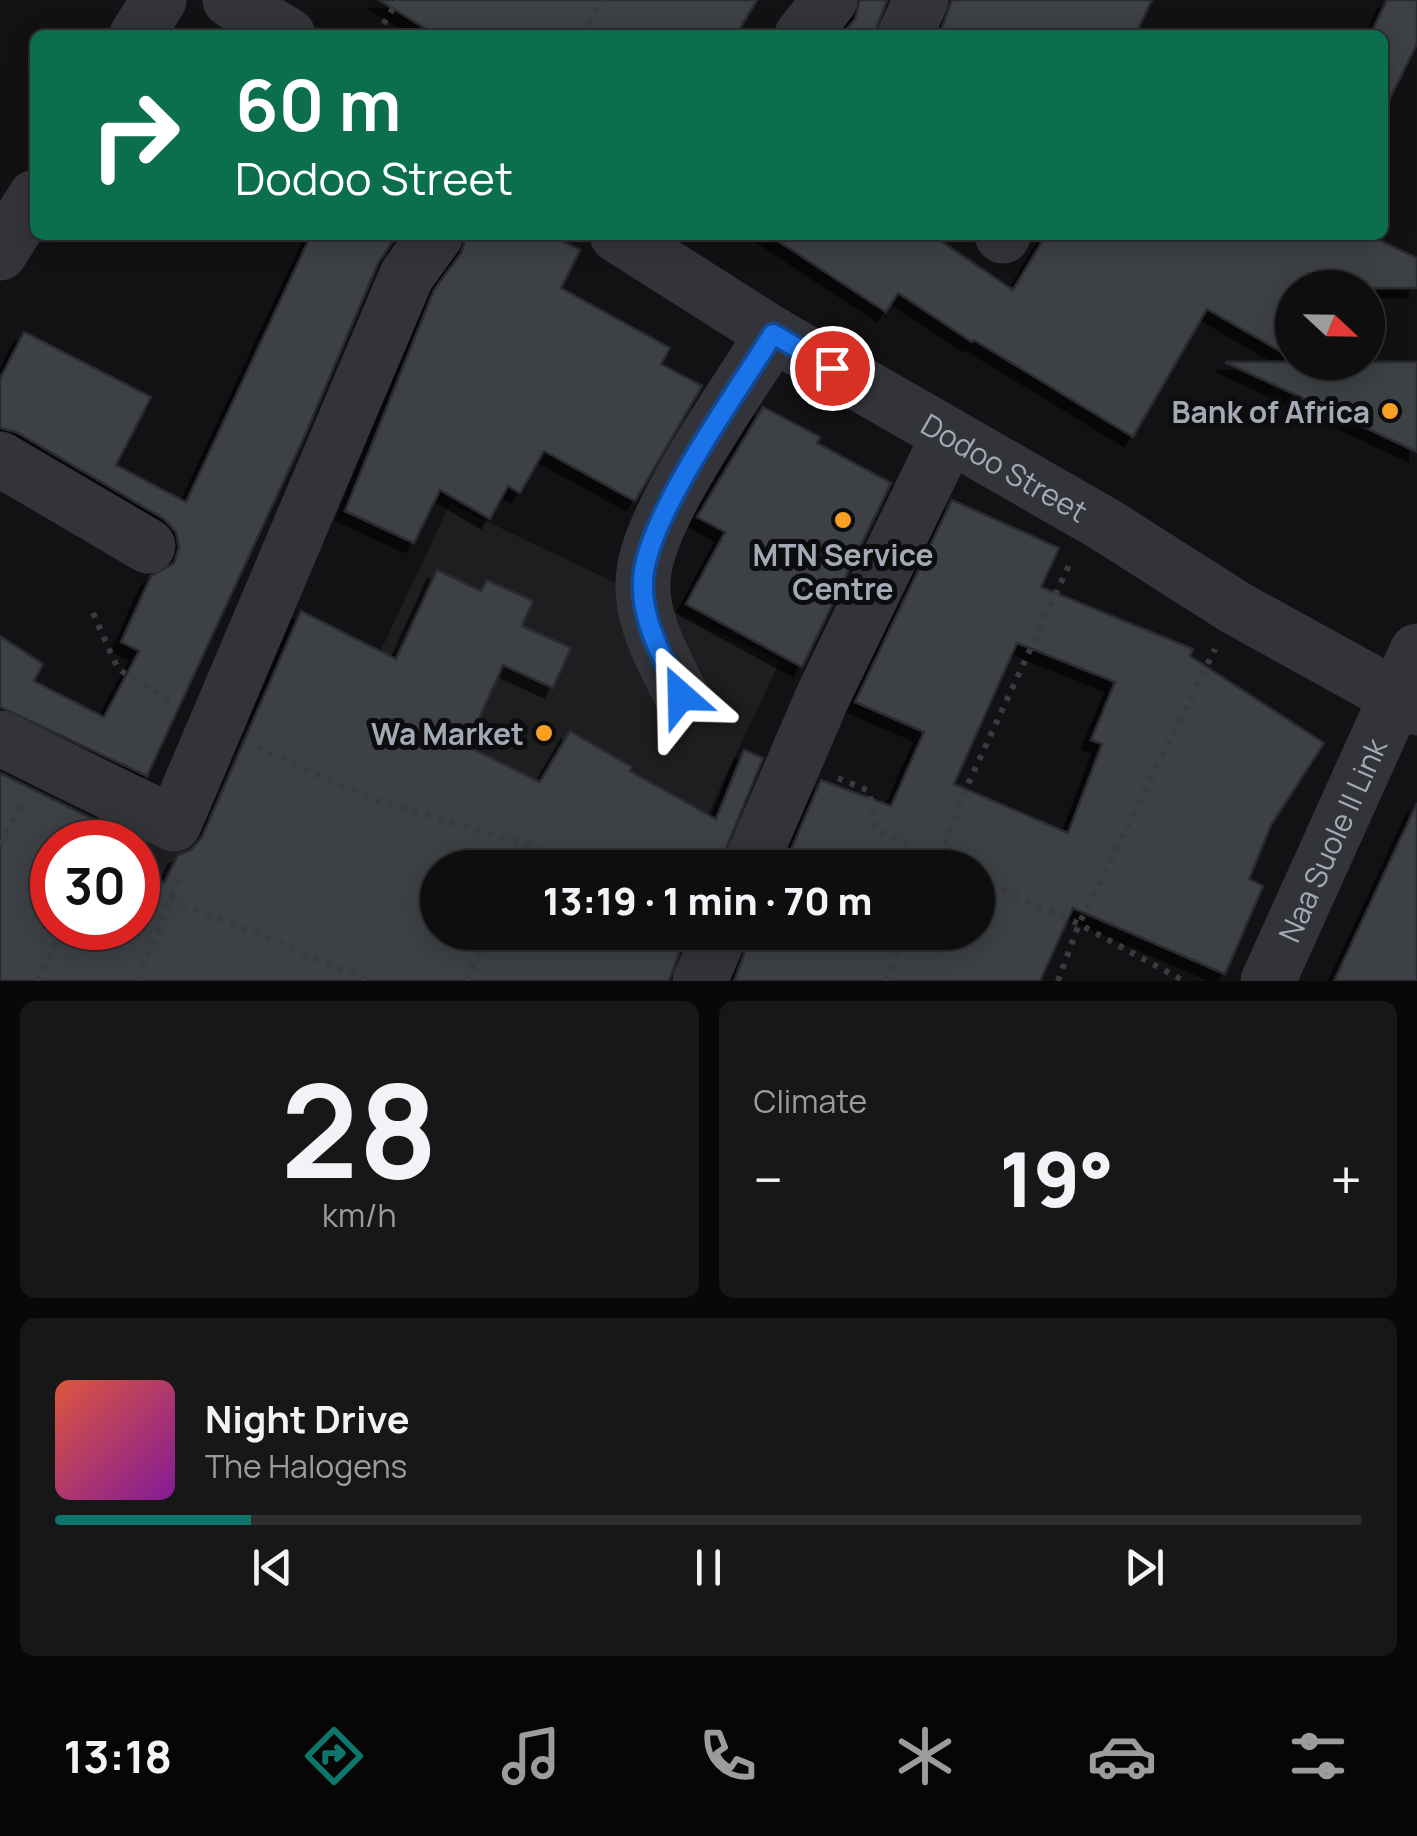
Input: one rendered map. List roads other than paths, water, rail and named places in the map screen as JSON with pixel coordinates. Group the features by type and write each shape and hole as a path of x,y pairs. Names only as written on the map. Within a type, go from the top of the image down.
{"street":[{"path":"140,30 158,0"},
{"path":"230,0 280,30"},
{"path":"806,30 830,0"},
{"path":"906,30 921,0"},
{"path":"0,253 30,205"},
{"path":"0,738 174,824 408,275 432,240"},
{"name":"Dodoo Street","path":"626,240 773,334 1091,516 1236,608 1410,685"},
{"path":"681,696 650,630 644,572 669,504 773,334"},
{"path":"757,850 949,435"},
{"path":"0,459 148,546"},
{"name":"Naa Suole II Link","path":"1268,981 1410,685"},
{"path":"700,981 713,950"}],"place":[{"name":"Bank of Africa","path":"1390,411"},
{"name":"MTN Service Centre","path":"843,520"},
{"name":"Wa Market","path":"544,733"}]}
